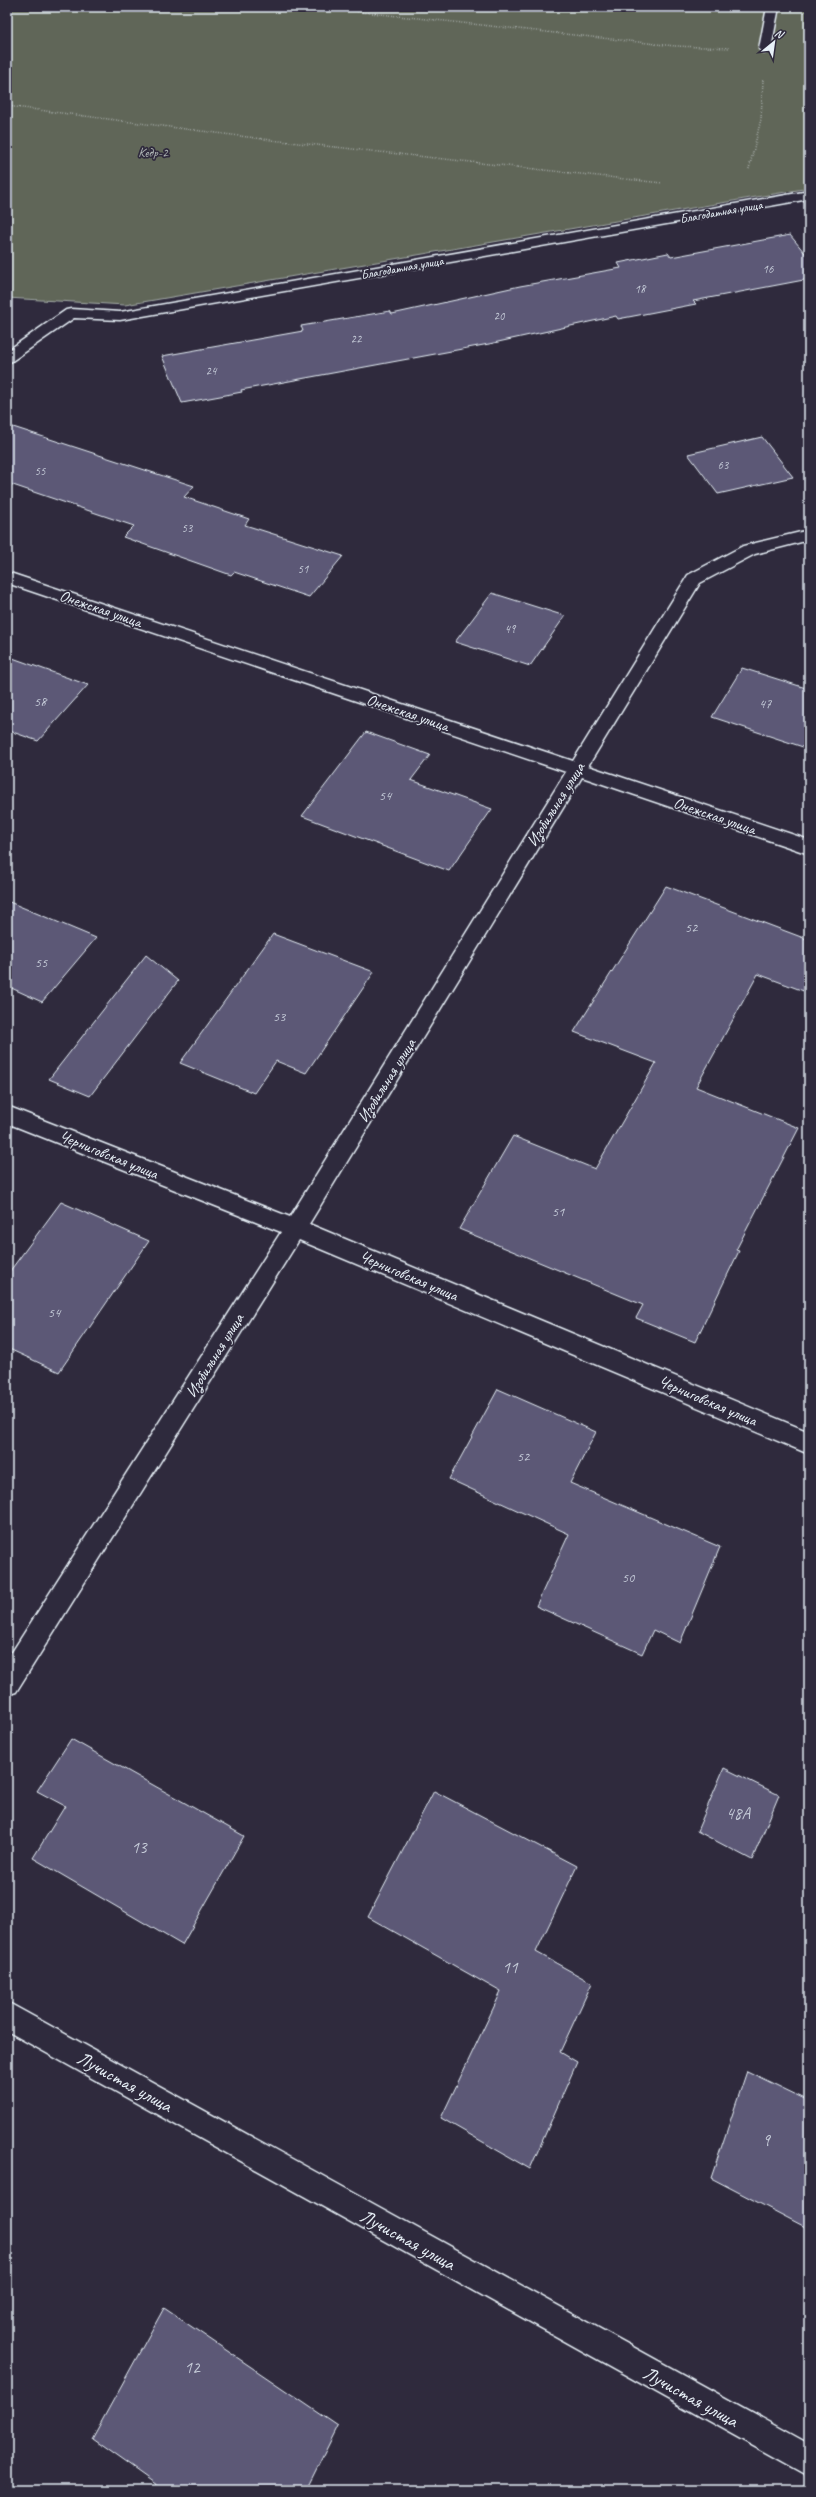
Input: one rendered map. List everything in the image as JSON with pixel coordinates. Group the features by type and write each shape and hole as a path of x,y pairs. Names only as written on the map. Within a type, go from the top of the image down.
{"street":[{"path":"765,49 773,7"},
{"name":"Благодатная улица","path":"7,358 71,313 120,316 809,195"},
{"name":"Изобильная улица","path":"7,1682 295,1228 694,579 749,550 809,535"},
{"name":"Онежская улица","path":"7,577 809,847"},
{"name":"Черниговская улица","path":"7,1114 295,1228 809,1443"},
{"name":"Лучистая улица","path":"7,2016 809,2461"}],"path":[{"path":"315,7 675,46 765,49 761,119 744,192 755,205"},
{"path":"7,106 271,140 665,183"}],"green space":[{"name":"Кедр-2","path":"7,7 809,7 809,188 125,305 7,298"}],"building":[{"path":"790,235 809,258 809,279 693,301 696,304 618,319 616,316 489,344 241,390 242,392 182,403 162,356 303,331 301,326 390,311 392,314 520,286 621,268 618,263 668,253 671,257"},
{"path":"7,425 194,486 184,497 249,519 245,525 343,556 309,597 234,572 231,575 123,537 134,526 7,483"},
{"path":"762,437 793,477 718,494 688,454"},
{"path":"492,593 565,616 530,666 455,642"},
{"path":"7,656 88,685 38,741 7,730"},
{"path":"742,668 809,689 809,749 712,717"},
{"path":"366,732 430,755 411,780 492,809 449,871 302,816"},
{"path":"666,886 809,940 809,993 758,974 696,1087 799,1128 736,1250 739,1251 695,1342 636,1318 643,1305 459,1229 513,1136 595,1169 656,1063 574,1032"},
{"path":"7,901 96,938 42,1002 7,986"},
{"path":"273,934 374,972 306,1073 276,1061 254,1093 180,1063"},
{"path":"146,955 178,981 90,1096 49,1079"},
{"path":"61,1202 149,1241 59,1372 7,1348 7,1275"},
{"path":"498,1389 596,1432 570,1483 720,1547 680,1643 653,1630 642,1654 536,1606 569,1534 449,1479"},
{"path":"71,1739 244,1836 182,1945 33,1858 65,1806 37,1791"},
{"path":"724,1768 779,1795 752,1860 697,1831"},
{"path":"434,1791 577,1866 536,1952 592,1983 560,2052 577,2062 530,2169 441,2118 501,1992 368,1917"},
{"path":"747,2071 809,2101 809,2229 711,2178"},
{"path":"164,2308 338,2426 306,2490 164,2490 92,2439"}]}
